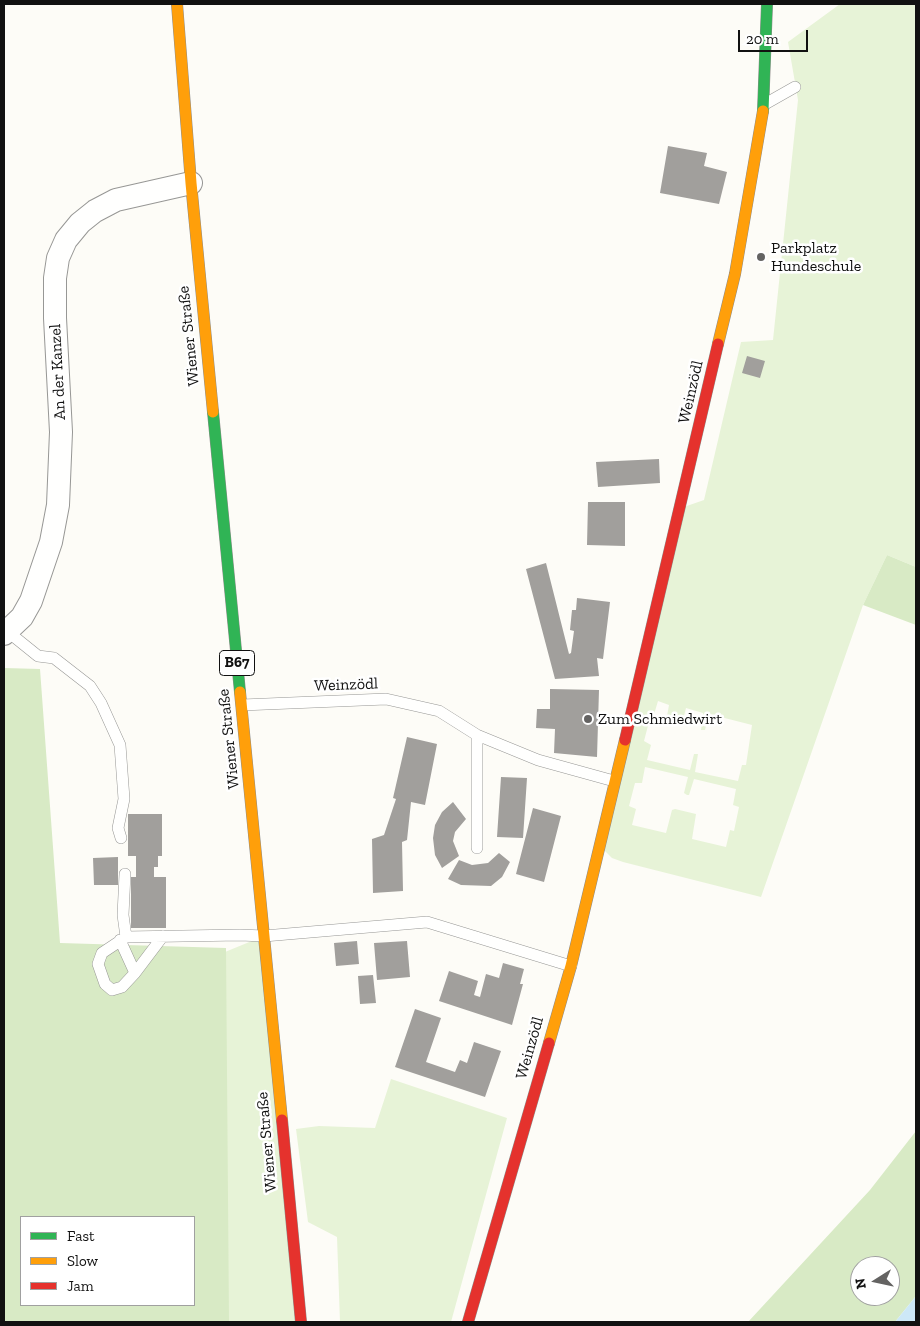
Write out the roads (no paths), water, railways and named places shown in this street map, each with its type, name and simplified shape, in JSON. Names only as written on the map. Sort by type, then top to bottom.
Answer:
[{"type":"street","name":"Wiener Straße","points":[[177,4],[191,183],[301,1322]]},
{"type":"street","name":"Weinzödl","points":[[468,1322],[570,966],[616,782],[735,274],[764,105],[767,4]]},
{"type":"street","name":"An der Kanzel","points":[[6,632],[22,617],[31,601],[51,542],[58,505],[61,432],[54,318],[54,278],[58,258],[66,240],[80,223],[95,211],[116,200],[191,183]]},
{"type":"lane","points":[[764,105],[795,87]]},
{"type":"lane","points":[[6,632],[38,656],[54,658],[90,686],[101,703],[120,745],[123,790],[118,828],[121,838]]},
{"type":"lane","name":"Weinzödl","points":[[242,705],[386,699],[439,711],[477,735],[538,760],[616,782]]},
{"type":"lane","points":[[477,735],[477,848]]},
{"type":"lane","points":[[125,874],[123,938],[135,973]]},
{"type":"lane","points":[[163,936],[122,987],[112,990],[104,984],[98,964],[102,953],[123,938],[163,936],[264,936],[427,922],[570,966]]},
{"type":"water","points":[[916,1296],[916,1322],[895,1322]]},
{"type":"place","name":"Parkplatz Hundeschule","points":[[761,257]]},
{"type":"place","name":"Zum Schmiedwirt","points":[[588,719]]}]
